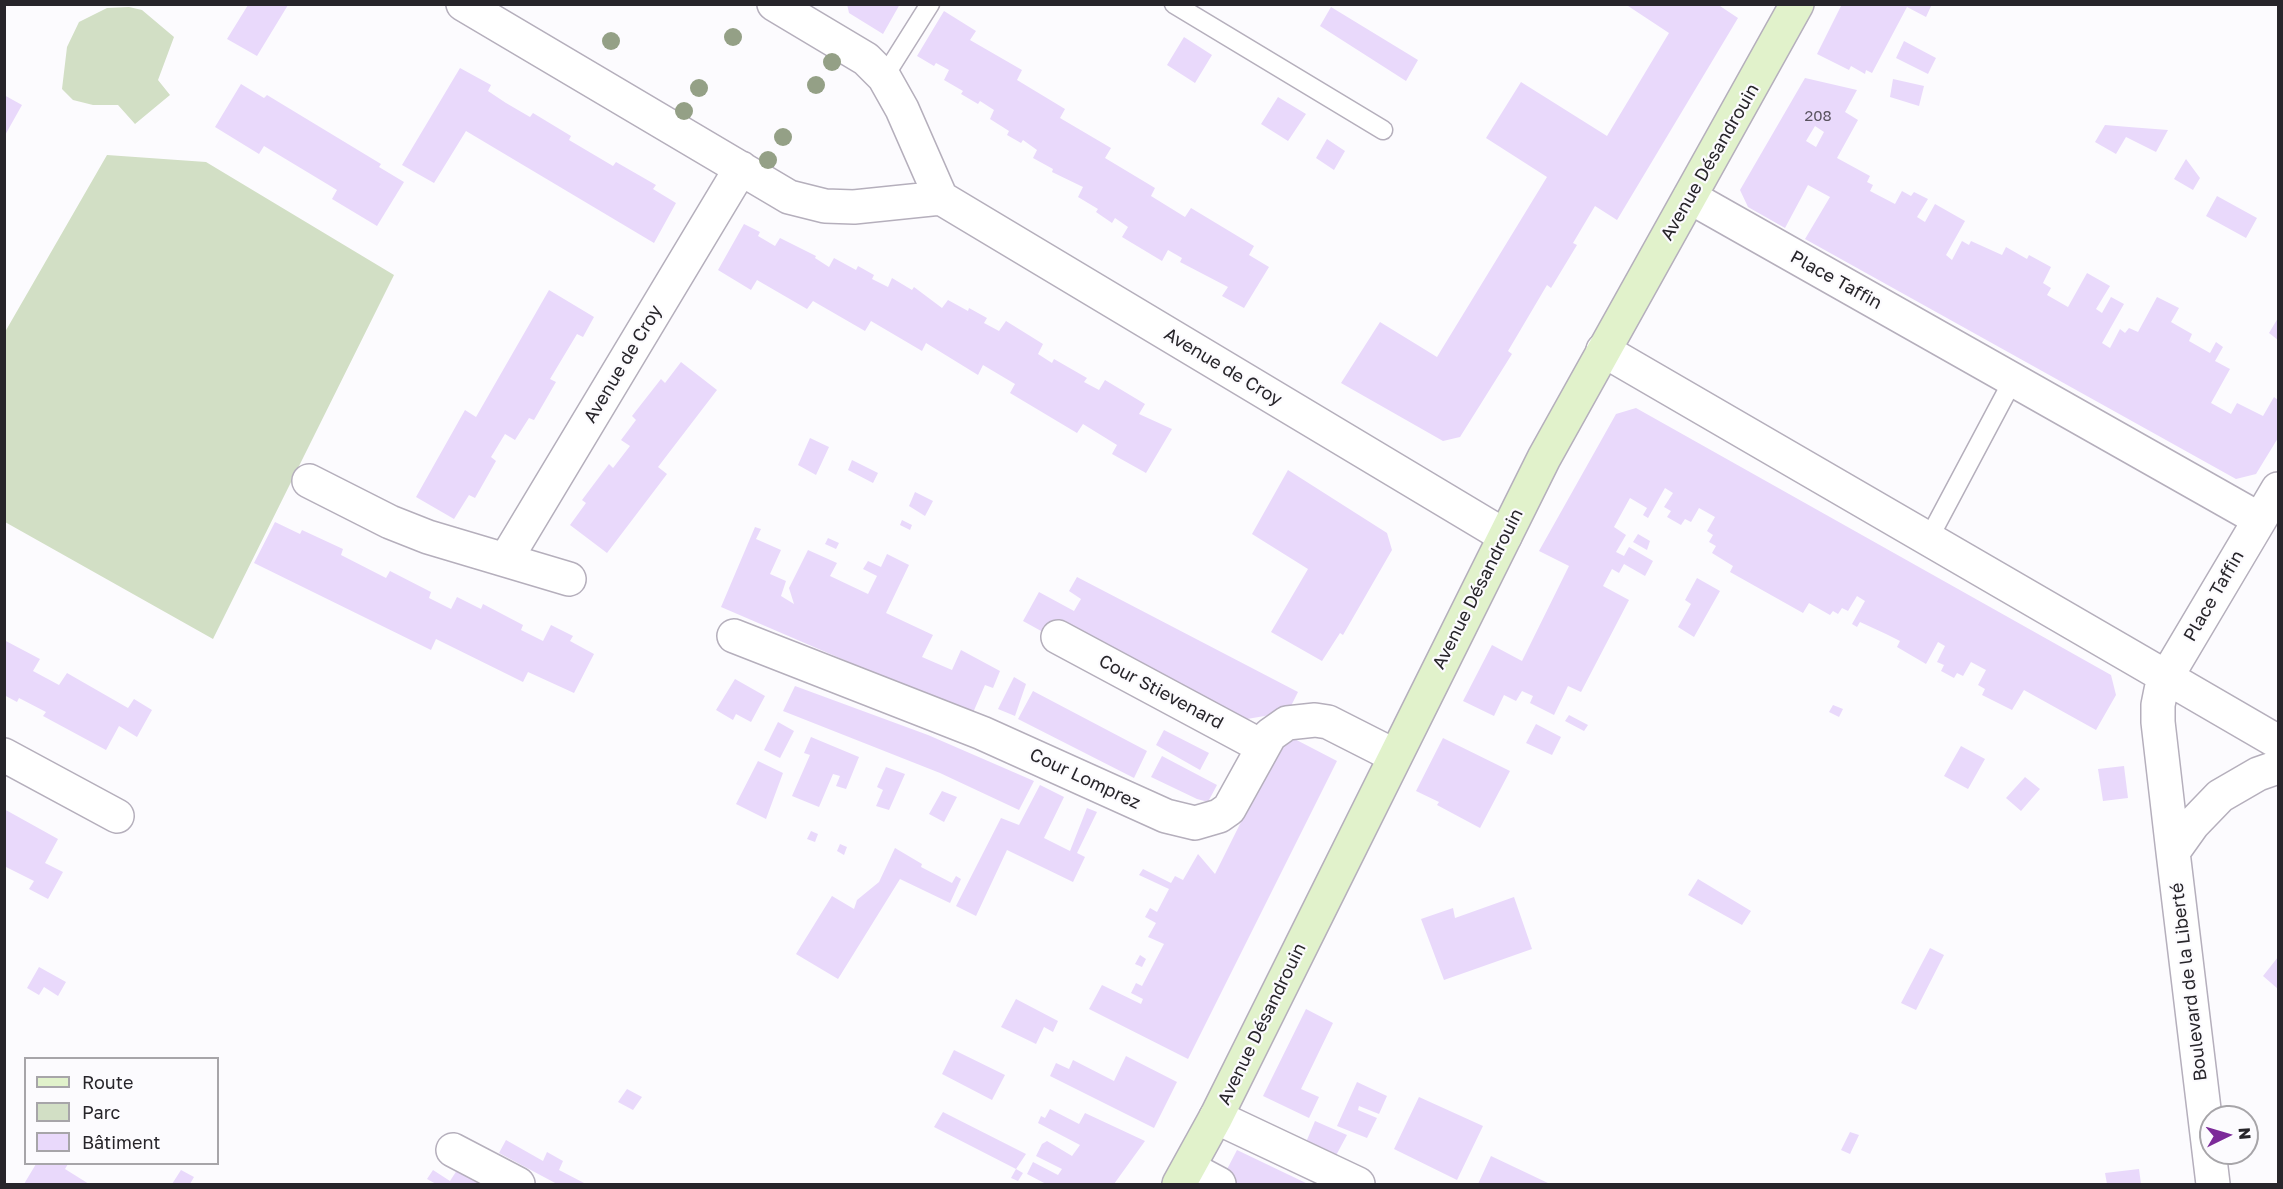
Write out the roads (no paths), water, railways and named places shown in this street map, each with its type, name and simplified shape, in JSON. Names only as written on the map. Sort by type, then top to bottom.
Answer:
[{"type":"main road","name":"Avenue Désandrouin","points":[[1184,1176],[1505,536],[1603,350],[1690,197],[1793,6]]},
{"type":"street","points":[[463,4],[789,197],[825,206],[854,207],[941,198],[902,109],[884,77],[866,59],[791,10]]},
{"type":"street","name":"Avenue de Croy","points":[[506,559],[741,168]]},
{"type":"street","name":"Place Taffin","points":[[1690,197],[2259,519],[2167,676]]},
{"type":"street","name":"Avenue de Croy","points":[[941,198],[1505,536]]},
{"type":"street","points":[[1603,350],[2278,742]]},
{"type":"street","points":[[309,481],[409,530],[569,579]]},
{"type":"street","points":[[2259,519],[2278,489]]},
{"type":"street","name":"Cour Lomprez","points":[[734,636],[982,733],[1166,816],[1182,821],[1195,823],[1209,820],[1229,809],[1263,747],[1277,728],[1299,721],[1315,720],[1342,728],[1395,756]]},
{"type":"street","name":"Cour Stievenard","points":[[1058,638],[1263,747]]},
{"type":"street","name":"Boulevard de la Liberté","points":[[2167,676],[2158,705],[2173,852],[2213,1185]]},
{"type":"street","points":[[4,755],[117,816]]},
{"type":"street","points":[[2173,852],[2193,824],[2220,796],[2258,774],[2278,767]]},
{"type":"street","points":[[1215,1117],[1358,1185]]},
{"type":"street","points":[[453,1150],[518,1185]]},
{"type":"street","points":[[1184,1176],[1219,1185]]},
{"type":"lane","points":[[884,77],[930,4]]},
{"type":"lane","points":[[1174,4],[1383,130]]},
{"type":"lane","points":[[1929,538],[2013,380]]}]
